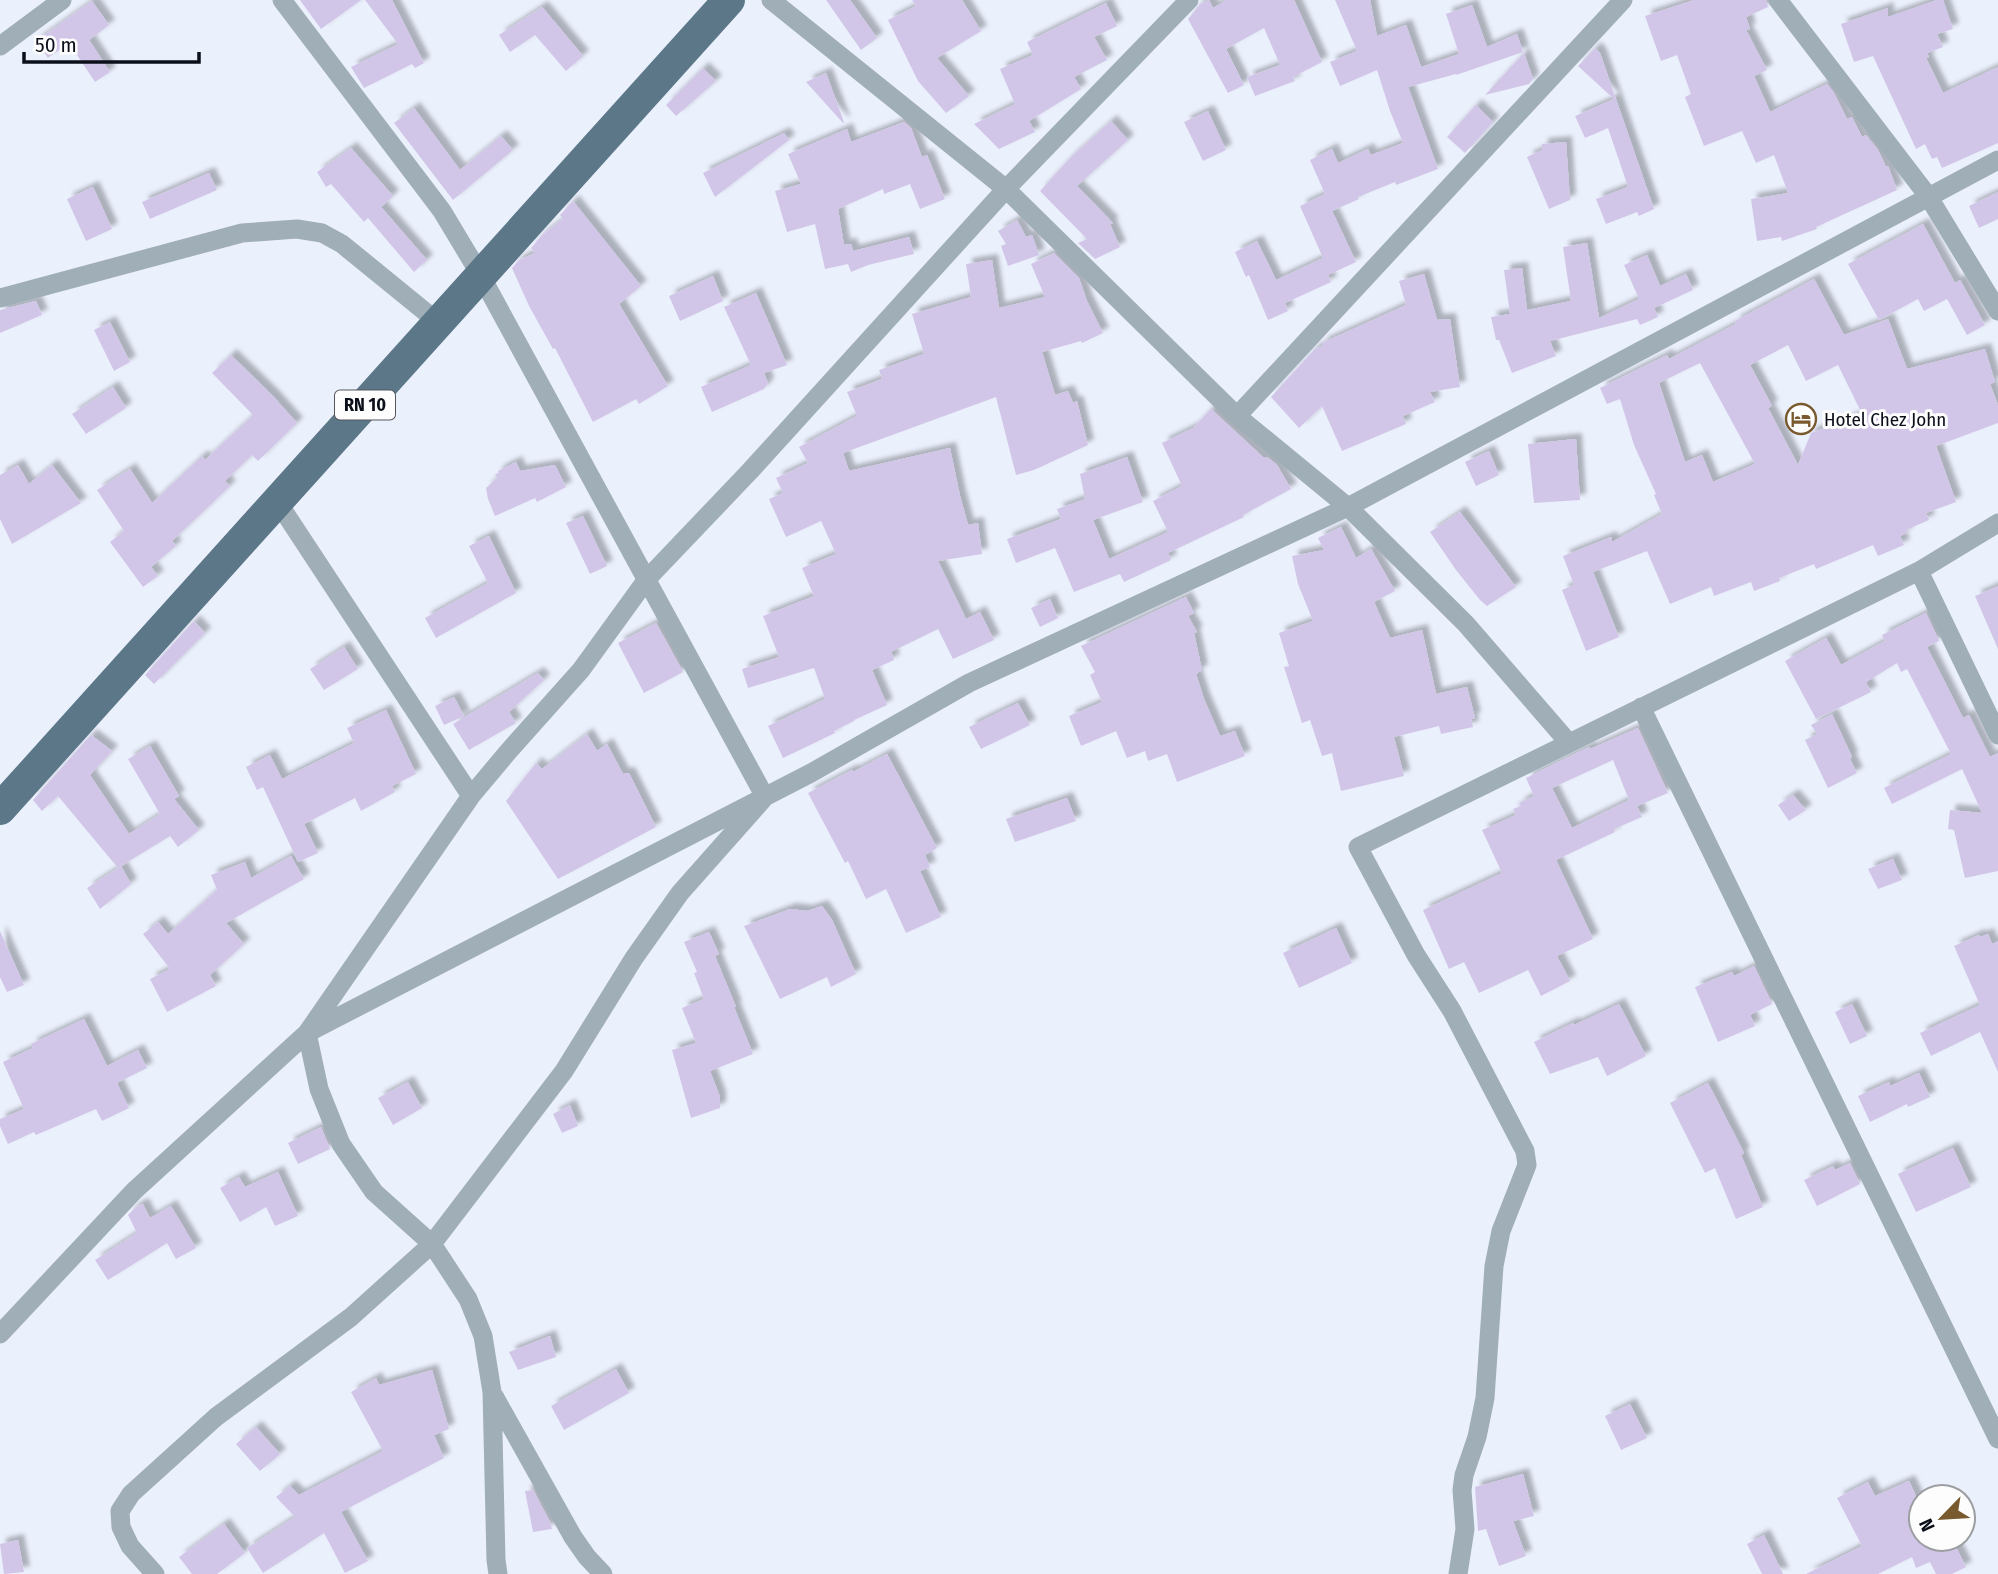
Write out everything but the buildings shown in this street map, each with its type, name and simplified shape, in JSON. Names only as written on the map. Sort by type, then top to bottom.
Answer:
[{"type":"main road","name":"RN 10","points":[[0,809],[729,0]]},
{"type":"street","points":[[0,46],[62,0]]},
{"type":"street","points":[[282,0],[442,211],[481,276],[765,797]]},
{"type":"street","points":[[771,0],[1006,189],[1237,416],[1348,507],[1465,624],[1569,743]]},
{"type":"street","points":[[0,1334],[134,1191],[307,1033],[471,796],[581,670],[647,579],[750,471],[1006,189],[1189,0]]},
{"type":"street","points":[[1237,416],[1623,0]]},
{"type":"street","points":[[1778,0],[1928,196],[1998,311]]},
{"type":"street","points":[[307,1033],[765,797],[969,683],[1348,507],[1998,160]]},
{"type":"street","points":[[0,298],[242,233],[297,229],[322,233],[342,244],[439,323]]},
{"type":"street","points":[[277,501],[471,796]]},
{"type":"street","points":[[1458,1574],[1465,1529],[1462,1490],[1464,1475],[1477,1437],[1485,1398],[1494,1266],[1501,1231],[1527,1165],[1525,1151],[1452,1012],[1416,956],[1358,847],[1919,571],[1998,523]]},
{"type":"street","points":[[1919,571],[1998,735]]},
{"type":"street","points":[[1641,707],[1998,1438]]},
{"type":"street","points":[[155,1574],[130,1546],[121,1527],[120,1511],[131,1494],[216,1417],[351,1317],[432,1244],[564,1071],[634,958],[680,893],[765,797]]},
{"type":"street","points":[[307,1033],[318,1089],[341,1144],[374,1192],[432,1244],[468,1299],[483,1336],[492,1392],[498,1574]]},
{"type":"street","points":[[492,1392],[573,1537],[603,1574]]},
{"type":"place","name":"Hotel Chez John","points":[[1801,419]]}]
